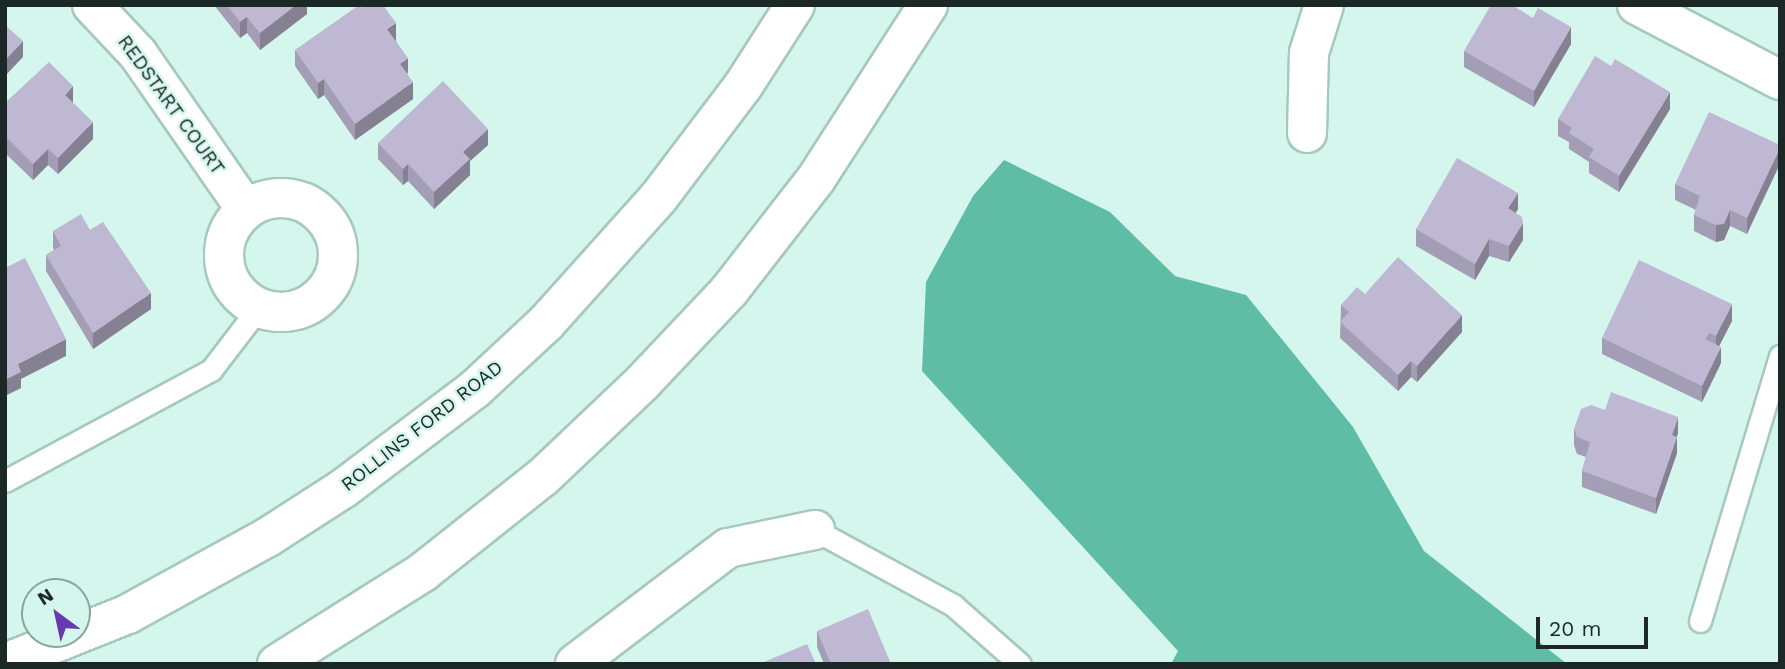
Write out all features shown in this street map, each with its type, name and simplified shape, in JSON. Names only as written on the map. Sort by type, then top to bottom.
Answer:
[{"type":"main road","name":"REDSTART COURT","points":[[92,5],[138,54],[245,208]]},
{"type":"main road","name":"ROLLINS FORD ROAD","points":[[5,663],[128,614],[268,537],[344,488],[475,389],[546,323],[659,197],[743,86],[795,5]]},
{"type":"main road","points":[[277,664],[423,572],[543,477],[642,383],[729,290],[816,179],[928,5]]},
{"type":"main road","points":[[1307,133],[1310,53],[1324,5]]},
{"type":"main road","points":[[1637,5],[1780,80]]},
{"type":"main road","points":[[300,198],[325,216],[336,235],[338,263],[326,290],[291,314],[257,310],[232,288],[222,262],[229,230],[245,208],[300,198]]},
{"type":"main road","points":[[575,664],[728,548],[815,530]]},
{"type":"lane","points":[[5,481],[211,370],[257,310]]},
{"type":"lane","points":[[1700,621],[1780,356]]},
{"type":"lane","points":[[815,530],[953,605],[1020,664]]},
{"type":"green space","points":[[1004,160],[1110,212],[1175,276],[1246,295],[1353,427],[1424,551],[1567,664],[1171,664],[1178,651],[922,371],[926,282],[973,196]]},
{"type":"building","points":[[227,5],[296,5],[260,33],[247,17],[240,22]]},
{"type":"building","points":[[359,5],[362,8],[366,5],[383,5],[396,23],[387,29],[408,58],[400,64],[413,82],[355,124],[324,79],[318,83],[295,50]]},
{"type":"building","points":[[1491,5],[1512,5],[1533,18],[1538,8],[1571,27],[1534,91],[1464,51]]},
{"type":"building","points":[[5,25],[23,41],[5,60]]},
{"type":"building","points":[[1595,56],[1611,66],[1615,59],[1670,92],[1619,176],[1589,157],[1594,149],[1569,133],[1572,128],[1558,119]]},
{"type":"building","points":[[49,62],[73,86],[65,95],[93,122],[58,158],[48,149],[33,164],[5,136],[5,103]]},
{"type":"building","points":[[443,81],[488,129],[463,152],[470,159],[434,192],[408,164],[403,169],[378,143]]},
{"type":"building","points":[[1709,112],[1780,145],[1747,218],[1730,210],[1724,224],[1716,225],[1694,215],[1700,196],[1675,184]]},
{"type":"building","points":[[1457,158],[1518,193],[1508,208],[1522,217],[1523,223],[1509,246],[1489,239],[1475,264],[1416,229]]},
{"type":"building","points":[[81,214],[90,230],[103,222],[151,293],[93,333],[46,255],[61,246],[53,231]]},
{"type":"building","points":[[1398,257],[1462,315],[1417,366],[1411,361],[1398,375],[1340,322],[1349,312],[1341,305],[1357,287],[1365,294]]},
{"type":"building","points":[[25,258],[66,339],[18,364],[21,372],[5,380],[5,268]]},
{"type":"building","points":[[1639,260],[1732,304],[1716,336],[1709,333],[1705,339],[1721,347],[1702,386],[1602,338]]},
{"type":"building","points":[[1611,392],[1678,417],[1672,435],[1677,437],[1656,498],[1582,471],[1590,442],[1577,437],[1574,429],[1581,409],[1591,405],[1605,410]]},
{"type":"building","points":[[868,609],[891,664],[831,664],[817,631]]},
{"type":"building","points":[[807,644],[816,664],[759,664]]}]
